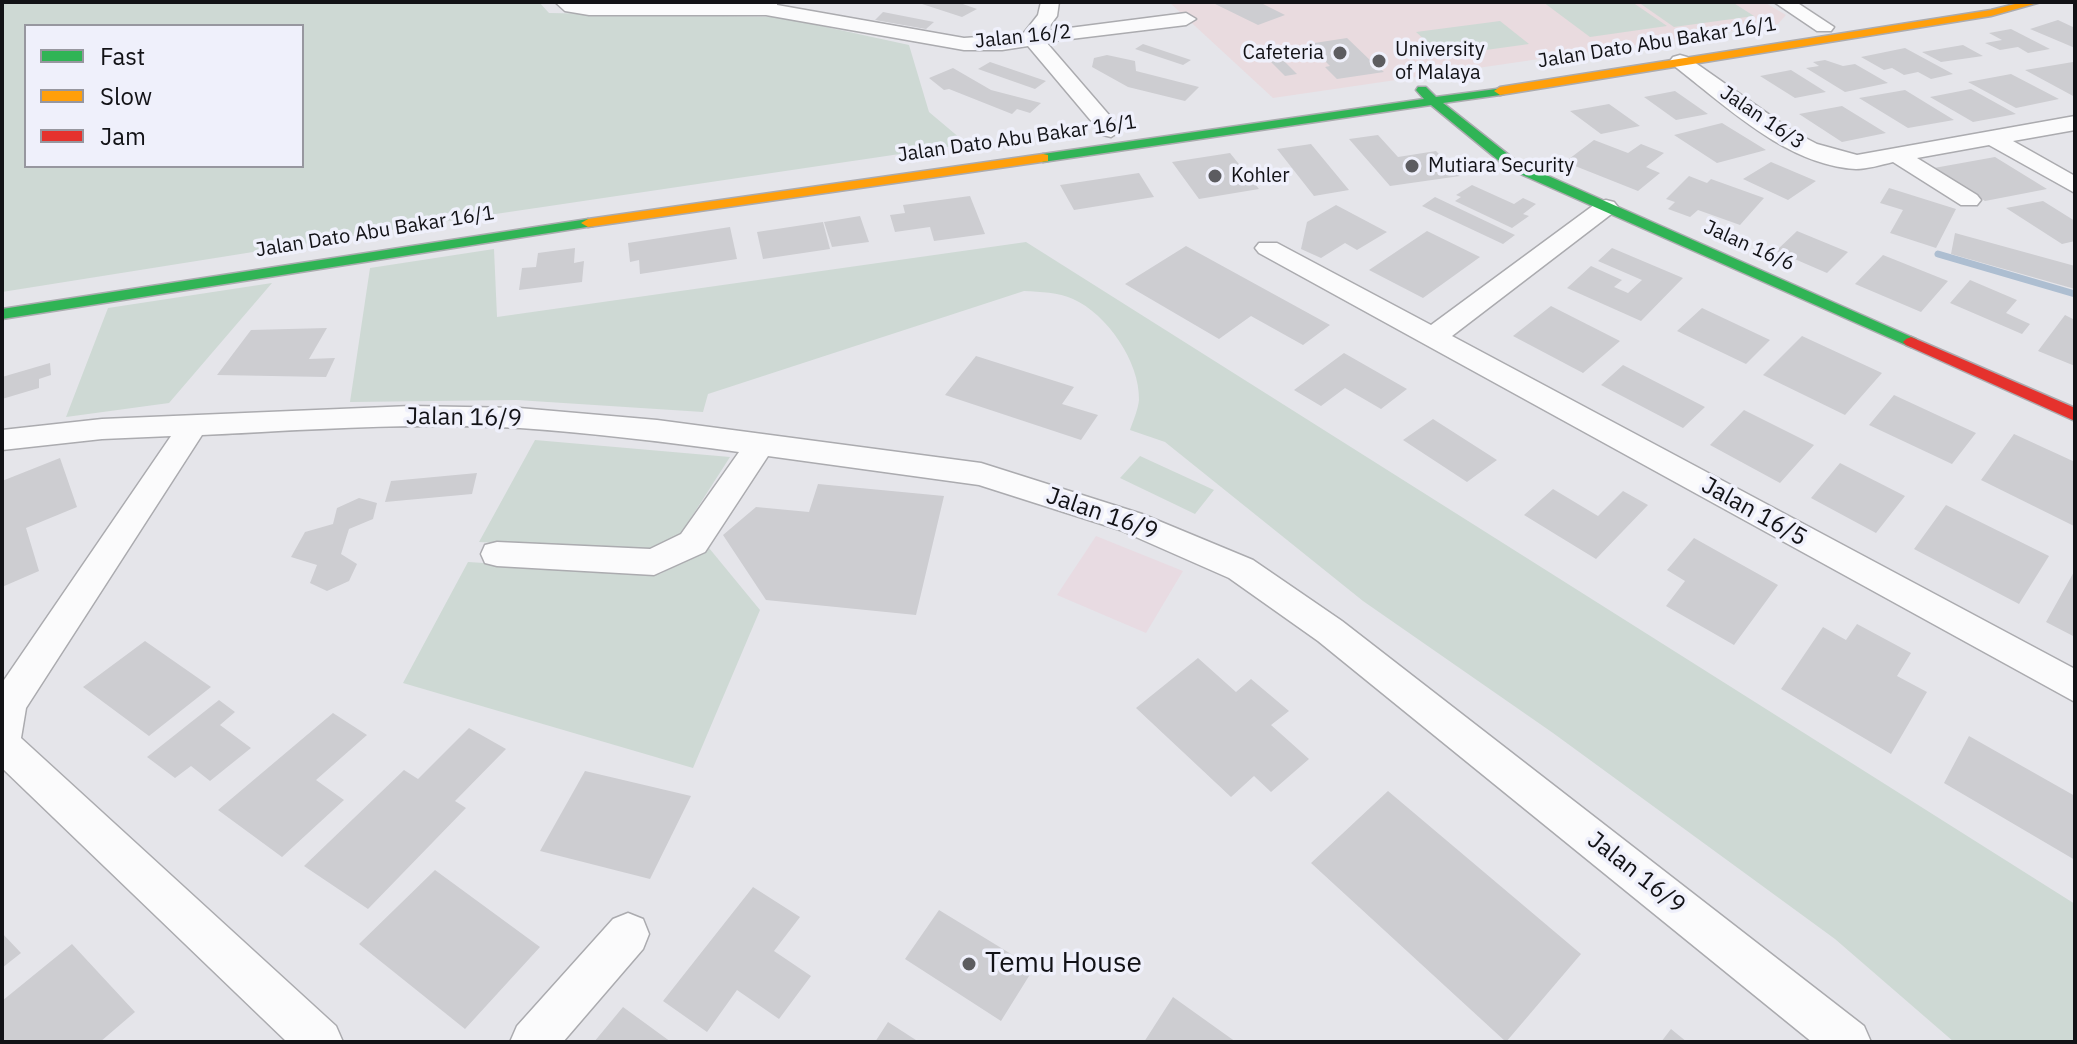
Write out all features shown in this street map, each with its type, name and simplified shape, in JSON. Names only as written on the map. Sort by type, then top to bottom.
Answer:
[{"type":"main road","name":"Jalan Dato Abu Bakar 16/1","points":[[270,253],[1111,130],[1428,95],[1977,2]]},
{"type":"main road","name":"Jalan Dato Abu Bakar 16/1","points":[[2,314],[438,244],[1428,95],[1680,61],[1991,13],[2036,2]]},
{"type":"main road","name":"Jalan 16/6","points":[[1428,95],[1514,166],[2075,415]]},
{"type":"main road","points":[[2,296],[159,271]]},
{"type":"street","name":"Jalan 16/2","points":[[564,2],[572,7],[589,9],[767,5],[964,44],[1002,44],[1031,37],[1186,19]]},
{"type":"street","points":[[1050,2],[1047,16],[1031,37],[1111,130]]},
{"type":"street","points":[[1783,2],[1824,27]]},
{"type":"street","name":"Jalan 16/3","points":[[1680,61],[1797,144],[1831,159],[1857,162],[1898,156],[2075,123]]},
{"type":"street","points":[[1991,137],[2075,186]]},
{"type":"street","points":[[1898,156],[1969,200]]},
{"type":"street","points":[[1432,338],[1606,207]]},
{"type":"street","name":"Jalan 16/5","points":[[1268,248],[2075,687]]},
{"type":"street","name":"Jalan 16/9","points":[[2,440],[102,429],[411,416],[519,418],[657,430],[981,474],[1131,522],[1241,569],[1330,631],[1848,1042]]},
{"type":"street","points":[[193,426],[8,704],[2,742],[320,1042]]},
{"type":"street","points":[[497,554],[654,562],[693,543],[760,444]]},
{"type":"street","points":[[533,1042],[628,934]]},
{"type":"shaded area","points":[[2,2],[539,2],[549,13],[780,17],[909,45],[929,112],[967,144],[435,223],[2,292]]},
{"type":"shaded area","name":"University of Malaya","points":[[1169,2],[1764,2],[1786,15],[1778,24],[1273,98]]},
{"type":"shaded area","points":[[1543,2],[1632,2],[1667,26],[1590,37]]},
{"type":"shaded area","points":[[1638,2],[1732,2],[1754,16],[1674,27]]},
{"type":"shaded area","points":[[1500,21],[1529,44],[1443,56],[1416,32]]},
{"type":"shaded area","points":[[1026,242],[2075,904],[2075,1042],[1954,1042],[1835,939],[1553,733],[1363,601],[1165,442],[1130,430],[1139,400],[1138,385],[1128,355],[1098,316],[1067,297],[1024,291],[708,394],[703,412],[517,400],[350,402],[370,268],[494,249],[497,317]]},
{"type":"shaded area","points":[[272,283],[169,403],[66,417],[108,308]]},
{"type":"shaded area","points":[[535,440],[730,457],[678,538],[652,551],[479,542]]},
{"type":"shaded area","points":[[1140,456],[1214,490],[1195,514],[1120,478]]},
{"type":"shaded area","points":[[1096,536],[1183,571],[1146,633],[1057,595]]},
{"type":"shaded area","points":[[709,548],[760,610],[693,768],[403,683],[468,562],[660,574]]},
{"type":"building","points":[[957,2],[977,9],[962,17],[919,3]]},
{"type":"building","points":[[1211,2],[1259,2],[1285,15],[1258,25]]},
{"type":"building","points":[[883,12],[934,22],[926,29],[875,20]]},
{"type":"building","points":[[2058,20],[2075,28],[2075,48],[2030,29]]},
{"type":"building","points":[[2011,29],[2050,49],[2028,53],[2018,47],[2000,50],[1985,43],[2002,40],[1989,33]]},
{"type":"building","name":"Cafeteria","points":[[1347,38],[1384,72],[1337,79],[1325,67],[1330,66],[1308,44]]},
{"type":"building","points":[[1143,44],[1191,60],[1183,65],[1135,49]]},
{"type":"building","points":[[1963,45],[1983,56],[1941,62],[1922,52]]},
{"type":"building","points":[[1905,48],[1953,74],[1931,79],[1918,72],[1904,75],[1892,68],[1884,70],[1861,57]]},
{"type":"building","points":[[1107,55],[1135,61],[1136,71],[1199,87],[1185,101],[1128,87],[1092,67],[1094,58]]},
{"type":"building","points":[[1269,60],[1283,60],[1297,74],[1285,76]]},
{"type":"building","points":[[1825,60],[1843,66],[1855,64],[1888,83],[1845,92],[1806,68],[1819,66],[1813,62]]},
{"type":"building","points":[[990,62],[1046,81],[1035,89],[978,69]]},
{"type":"building","points":[[2073,62],[2075,97],[2025,70]]},
{"type":"building","points":[[953,68],[991,90],[1041,103],[1030,113],[1017,109],[1012,114],[949,89],[944,90],[929,78]]},
{"type":"building","points":[[1791,70],[1826,92],[1795,98],[1760,76]]},
{"type":"building","points":[[2011,74],[2059,99],[2016,108],[1968,82]]},
{"type":"building","points":[[1971,89],[2016,114],[1973,122],[1930,97]]},
{"type":"building","points":[[1905,90],[1954,120],[1908,128],[1859,98]]},
{"type":"building","points":[[1675,91],[1708,114],[1676,120],[1644,97]]},
{"type":"building","points":[[1609,104],[1640,126],[1601,134],[1570,111]]},
{"type":"building","points":[[1842,106],[1886,133],[1842,142],[1799,114]]},
{"type":"building","points":[[1722,123],[1766,150],[1717,163],[1674,135]]},
{"type":"building","name":"Mutiara Security","points":[[1378,135],[1398,157],[1436,151],[1460,176],[1390,186],[1349,139]]},
{"type":"building","points":[[1594,140],[1628,153],[1641,144],[1664,153],[1646,167],[1660,173],[1638,191],[1565,162]]},
{"type":"building","points":[[1311,144],[1349,190],[1314,196],[1277,149]]},
{"type":"building","name":"Kohler","points":[[1230,153],[1259,189],[1199,199],[1172,162]]},
{"type":"building","points":[[1995,157],[2047,189],[1985,201],[1934,168]]},
{"type":"building","points":[[1771,162],[1816,181],[1788,200],[1743,179]]},
{"type":"building","points":[[1139,173],[1154,197],[1074,210],[1060,185]]},
{"type":"building","points":[[1689,176],[1707,183],[1711,179],[1764,198],[1740,225],[1698,210],[1690,217],[1668,209],[1675,202],[1666,199]]},
{"type":"building","points":[[1472,185],[1514,204],[1523,198],[1536,204],[1523,214],[1529,216],[1512,228],[1455,201],[1461,197],[1456,195]]},
{"type":"building","points":[[1889,188],[1956,209],[1936,248],[1890,233],[1903,210],[1880,203]]},
{"type":"building","points":[[970,196],[985,234],[934,241],[930,227],[895,232],[890,215],[905,213],[903,205]]},
{"type":"building","points":[[1435,197],[1515,235],[1503,244],[1422,206]]},
{"type":"building","points":[[2043,201],[2075,221],[2075,241],[2062,244],[2006,208]]},
{"type":"building","points":[[1336,205],[1387,232],[1357,250],[1345,243],[1321,258],[1301,249],[1307,222]]},
{"type":"building","points":[[860,216],[869,242],[832,247],[824,222]]},
{"type":"building","points":[[823,222],[830,249],[763,259],[757,232]]},
{"type":"building","points":[[730,227],[737,259],[640,274],[639,260],[630,262],[628,243]]},
{"type":"building","points":[[1427,231],[1480,257],[1423,298],[1369,270]]},
{"type":"building","points":[[1797,231],[1848,252],[1827,273],[1776,251]]},
{"type":"building","points":[[1955,233],[2075,266],[2075,289],[1951,254]]},
{"type":"building","points":[[1186,246],[1330,325],[1303,345],[1251,316],[1219,339],[1125,284]]},
{"type":"building","points":[[575,248],[574,263],[584,261],[582,282],[519,290],[522,268],[536,267],[538,253]]},
{"type":"building","points":[[1612,248],[1683,278],[1641,321],[1567,288],[1591,266],[1622,280],[1614,287],[1628,293],[1642,280],[1598,261]]},
{"type":"building","points":[[1883,255],[1948,281],[1921,312],[1855,284]]},
{"type":"building","points":[[1970,280],[2017,300],[2006,313],[2030,324],[2022,334],[1950,303]]},
{"type":"building","points":[[1551,306],[1620,341],[1583,373],[1513,336]]},
{"type":"building","points":[[1702,308],[1770,340],[1746,364],[1677,331]]},
{"type":"building","points":[[2065,315],[2075,320],[2075,366],[2038,351]]},
{"type":"building","points":[[327,328],[309,359],[335,358],[326,377],[217,375],[251,330]]},
{"type":"building","points":[[1802,336],[1882,373],[1845,415],[1763,375]]},
{"type":"building","points":[[1344,353],[1407,389],[1381,409],[1345,388],[1321,406],[1294,390]]},
{"type":"building","points":[[976,356],[1074,387],[1062,404],[1098,415],[1081,440],[945,395]]},
{"type":"building","points":[[50,363],[51,375],[39,379],[39,388],[2,399],[2,377]]},
{"type":"building","points":[[1623,365],[1705,407],[1683,428],[1601,385]]},
{"type":"building","points":[[1894,395],[1976,433],[1952,464],[1869,425]]},
{"type":"building","points":[[1744,410],[1814,445],[1780,483],[1710,445]]},
{"type":"building","points":[[1433,419],[1497,460],[1467,482],[1403,440]]},
{"type":"building","points":[[2014,434],[2075,462],[2074,526],[1981,480]]},
{"type":"building","points":[[60,458],[77,507],[26,528],[39,571],[2,587],[2,481]]},
{"type":"building","points":[[1840,463],[1905,496],[1876,533],[1811,498]]},
{"type":"building","points":[[477,473],[472,494],[385,502],[391,481]]},
{"type":"building","points":[[818,484],[944,496],[916,615],[766,600],[723,535],[756,507],[809,512]]},
{"type":"building","points":[[1553,489],[1598,516],[1623,491],[1648,505],[1596,559],[1524,515]]},
{"type":"building","points":[[359,498],[377,503],[373,519],[349,529],[341,554],[357,564],[349,581],[327,591],[310,583],[317,565],[291,557],[305,532],[333,524],[337,508]]},
{"type":"building","points":[[1946,505],[2049,556],[2019,604],[1914,549]]},
{"type":"building","points":[[1694,538],[1778,585],[1734,645],[1666,606],[1685,581],[1667,570]]},
{"type":"building","points":[[2075,570],[2075,637],[2046,622]]},
{"type":"building","points":[[1857,624],[1911,653],[1897,676],[1927,692],[1891,754],[1781,689],[1823,627],[1846,640]]},
{"type":"building","points":[[145,641],[211,687],[149,736],[83,687]]},
{"type":"building","points":[[1198,658],[1236,692],[1251,679],[1289,711],[1271,725],[1309,759],[1271,792],[1254,776],[1231,797],[1136,708]]},
{"type":"building","points":[[219,700],[235,712],[220,725],[251,748],[210,781],[191,766],[175,778],[147,757]]},
{"type":"building","points":[[333,713],[367,735],[316,780],[344,800],[282,857],[218,810]]},
{"type":"building","points":[[469,728],[506,749],[455,801],[466,808],[368,909],[304,866],[404,770],[418,779]]},
{"type":"building","points":[[1969,736],[2075,796],[2075,860],[1944,783]]},
{"type":"building","points":[[585,771],[691,796],[650,879],[540,851]]},
{"type":"building","points":[[1388,791],[1581,954],[1506,1042],[1311,863]]},
{"type":"building","points":[[435,870],[540,947],[465,1029],[359,944]]},
{"type":"building","points":[[753,887],[800,917],[774,951],[811,976],[779,1019],[737,990],[707,1032],[663,1001]]},
{"type":"building","name":"Temu House","points":[[939,910],[1034,968],[1001,1021],[905,959]]},
{"type":"building","points":[[2,933],[21,953],[2,968]]},
{"type":"building","points":[[72,944],[135,1012],[100,1042],[2,1042],[2,1001]]},
{"type":"building","points":[[1173,997],[1236,1042],[1144,1042]]},
{"type":"building","points":[[623,1007],[671,1042],[594,1042]]},
{"type":"building","points":[[888,1022],[919,1042],[875,1042]]},
{"type":"building","points":[[1671,1029],[1687,1042],[1661,1042]]},
{"type":"waterway","points":[[1938,254],[2075,294]]},
{"type":"traffic: fast","points":[[1422,90],[1456,122],[1514,166],[1911,342]]},
{"type":"traffic: fast","points":[[1043,158],[1500,91]]},
{"type":"traffic: fast","points":[[2,314],[588,223]]},
{"type":"traffic: slow","points":[[1500,91],[1991,13],[2036,2]]},
{"type":"traffic: slow","points":[[588,223],[1043,158]]},
{"type":"traffic: jam","points":[[1911,342],[2075,415]]},
{"type":"place","name":"Cafeteria","points":[[1340,53]]},
{"type":"place","name":"University of Malaya","points":[[1379,61]]},
{"type":"place","name":"Mutiara Security","points":[[1412,166]]},
{"type":"place","name":"Kohler","points":[[1215,176]]},
{"type":"place","name":"Temu House","points":[[969,964]]}]
